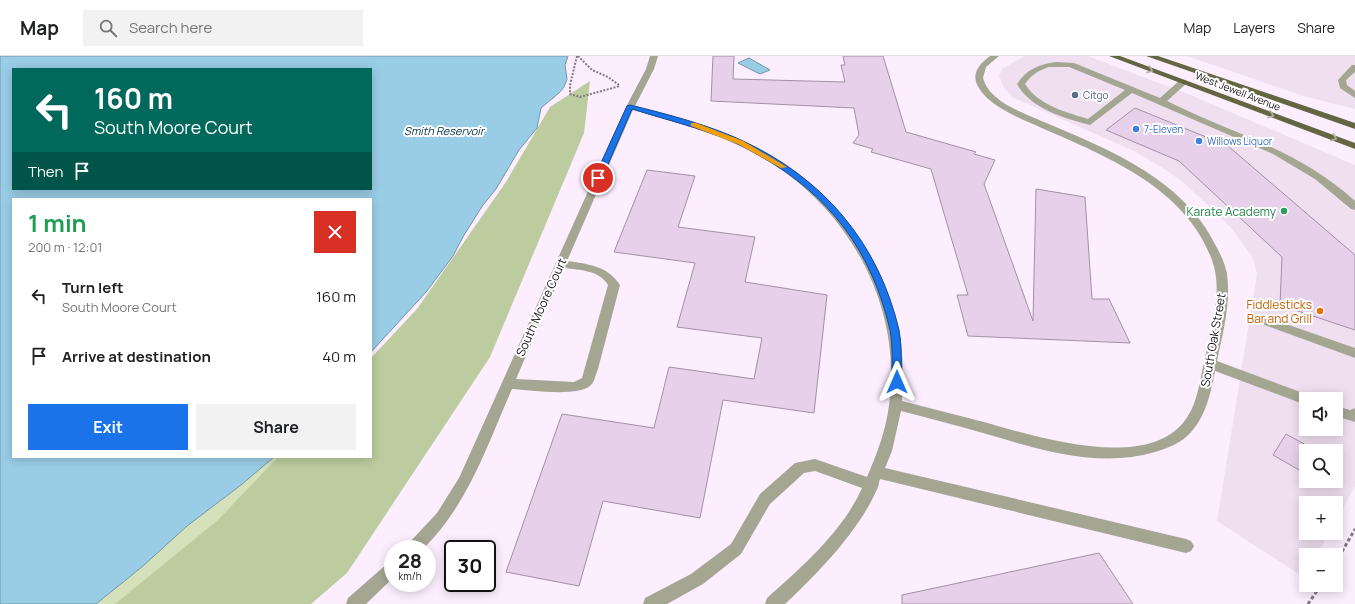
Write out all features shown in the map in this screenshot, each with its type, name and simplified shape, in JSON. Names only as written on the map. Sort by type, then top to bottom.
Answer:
[{"type":"main road","name":"West Jewell Avenue","points":[[1113,56],[1355,146]]},
{"type":"main road","name":"West Jewell Avenue","points":[[1150,56],[1355,126]]},
{"type":"main road","points":[[1298,107],[1355,121]]},
{"type":"street","name":"South Moore Court","points":[[422,540],[457,497],[630,106],[650,68],[654,56]]},
{"type":"street","name":"South Oak Street","points":[[897,405],[1051,445],[1091,452],[1130,452],[1147,450],[1169,441],[1187,429],[1195,416],[1203,397],[1222,293],[1218,262],[1202,232],[1164,190],[1133,167],[1027,118],[987,94],[981,87],[978,78],[979,73],[982,65],[995,56]]},
{"type":"street","points":[[1131,90],[1090,122],[1078,120],[1031,97],[1023,90],[1021,84],[1025,76],[1034,69],[1062,64],[1071,65],[1161,102],[1177,111],[1275,151],[1313,174],[1345,197],[1355,207]]},
{"type":"street","points":[[1355,67],[1342,80],[1343,86],[1355,95]]},
{"type":"street","points":[[1161,102],[1183,82]]},
{"type":"street","points":[[630,106],[692,124],[741,142],[769,158],[802,180],[836,212],[850,228],[870,262],[890,312],[897,350],[897,405],[892,433],[875,478],[855,514],[820,557],[773,604]]},
{"type":"street","points":[[507,384],[574,388],[587,381],[592,369],[614,285],[610,277],[601,271],[560,264]]},
{"type":"street","points":[[1266,321],[1355,353]]},
{"type":"street","points":[[1210,364],[1299,397]]},
{"type":"street","points":[[1343,413],[1353,417],[1355,413]]},
{"type":"street","points":[[650,604],[696,579],[736,549],[765,499],[800,467],[815,465],[1186,546]]},
{"type":"street","points":[[354,604],[384,576]]},
{"type":"path","points":[[620,86],[580,97],[570,94],[570,85],[578,56],[592,70],[608,77],[620,86],[636,94]]},
{"type":"path","points":[[1343,550],[1355,529]]},
{"type":"path","points":[[1308,604],[1317,592]]},
{"type":"shaded area","points":[[1024,56],[1088,56],[1188,94],[1355,165],[1355,486],[1343,508],[1343,496],[1299,496],[1299,540],[1325,540],[1321,548],[1299,548],[1299,574],[1217,521],[1257,274],[1253,258],[1233,230],[1184,183],[1166,170],[1136,152],[1012,97],[1003,86],[999,76],[1002,69]]},
{"type":"shaded area","points":[[1187,56],[1355,56],[1355,109],[1303,96]]},
{"type":"green space","points":[[590,81],[584,133],[490,357],[347,573],[311,604],[115,604],[218,520],[277,458],[372,458],[372,357],[417,309],[506,182],[550,107]]},
{"type":"green space","points":[[273,458],[303,458],[126,604],[96,604],[143,566],[187,526],[241,485]]},
{"type":"water","name":"Smith Reservoir","points":[[0,56],[568,56],[565,65],[567,79],[564,87],[541,108],[537,128],[519,150],[496,189],[483,205],[464,235],[453,256],[427,291],[372,351],[372,198],[12,198],[12,458],[273,458],[241,485],[187,526],[143,566],[96,604],[0,604]]},
{"type":"water","points":[[749,58],[770,70],[760,74],[738,63]]},
{"type":"building","points":[[713,56],[734,56],[733,79],[845,82],[841,65],[845,65],[843,56],[883,56],[906,132],[976,152],[974,154],[995,160],[984,184],[1033,321],[1036,189],[1085,197],[1092,299],[1109,299],[1130,343],[968,336],[957,295],[968,295],[931,169],[871,152],[873,149],[853,143],[859,135],[854,108],[711,101]]},
{"type":"building","points":[[1135,108],[1228,146],[1355,255],[1355,330],[1280,305],[1282,257],[1179,161],[1106,130]]},
{"type":"building","points":[[647,170],[695,176],[678,227],[755,237],[745,282],[827,295],[814,413],[723,400],[700,518],[603,501],[579,586],[506,572],[562,414],[654,428],[669,367],[754,379],[762,338],[677,327],[695,263],[614,252]]},
{"type":"building","points":[[1286,434],[1304,444],[1299,444],[1299,470],[1273,455]]},
{"type":"building","points":[[1099,553],[1133,604],[902,604],[902,595]]},
{"type":"slow traffic","points":[[694,125],[741,142],[784,167]]},
{"type":"place","name":"Citgo","points":[[1075,95]]},
{"type":"place","name":"7-Eleven","points":[[1136,129]]},
{"type":"place","name":"Willows Liquor","points":[[1199,141]]},
{"type":"place","name":"Karate Academy","points":[[1284,211]]},
{"type":"place","name":"Fiddlesticks Bar and Grill","points":[[1320,311]]},
{"type":"route","points":[[598,178],[630,106],[719,133],[741,142],[783,166],[819,194],[836,212],[850,228],[870,262],[883,290],[895,332],[898,370],[897,382]]}]
